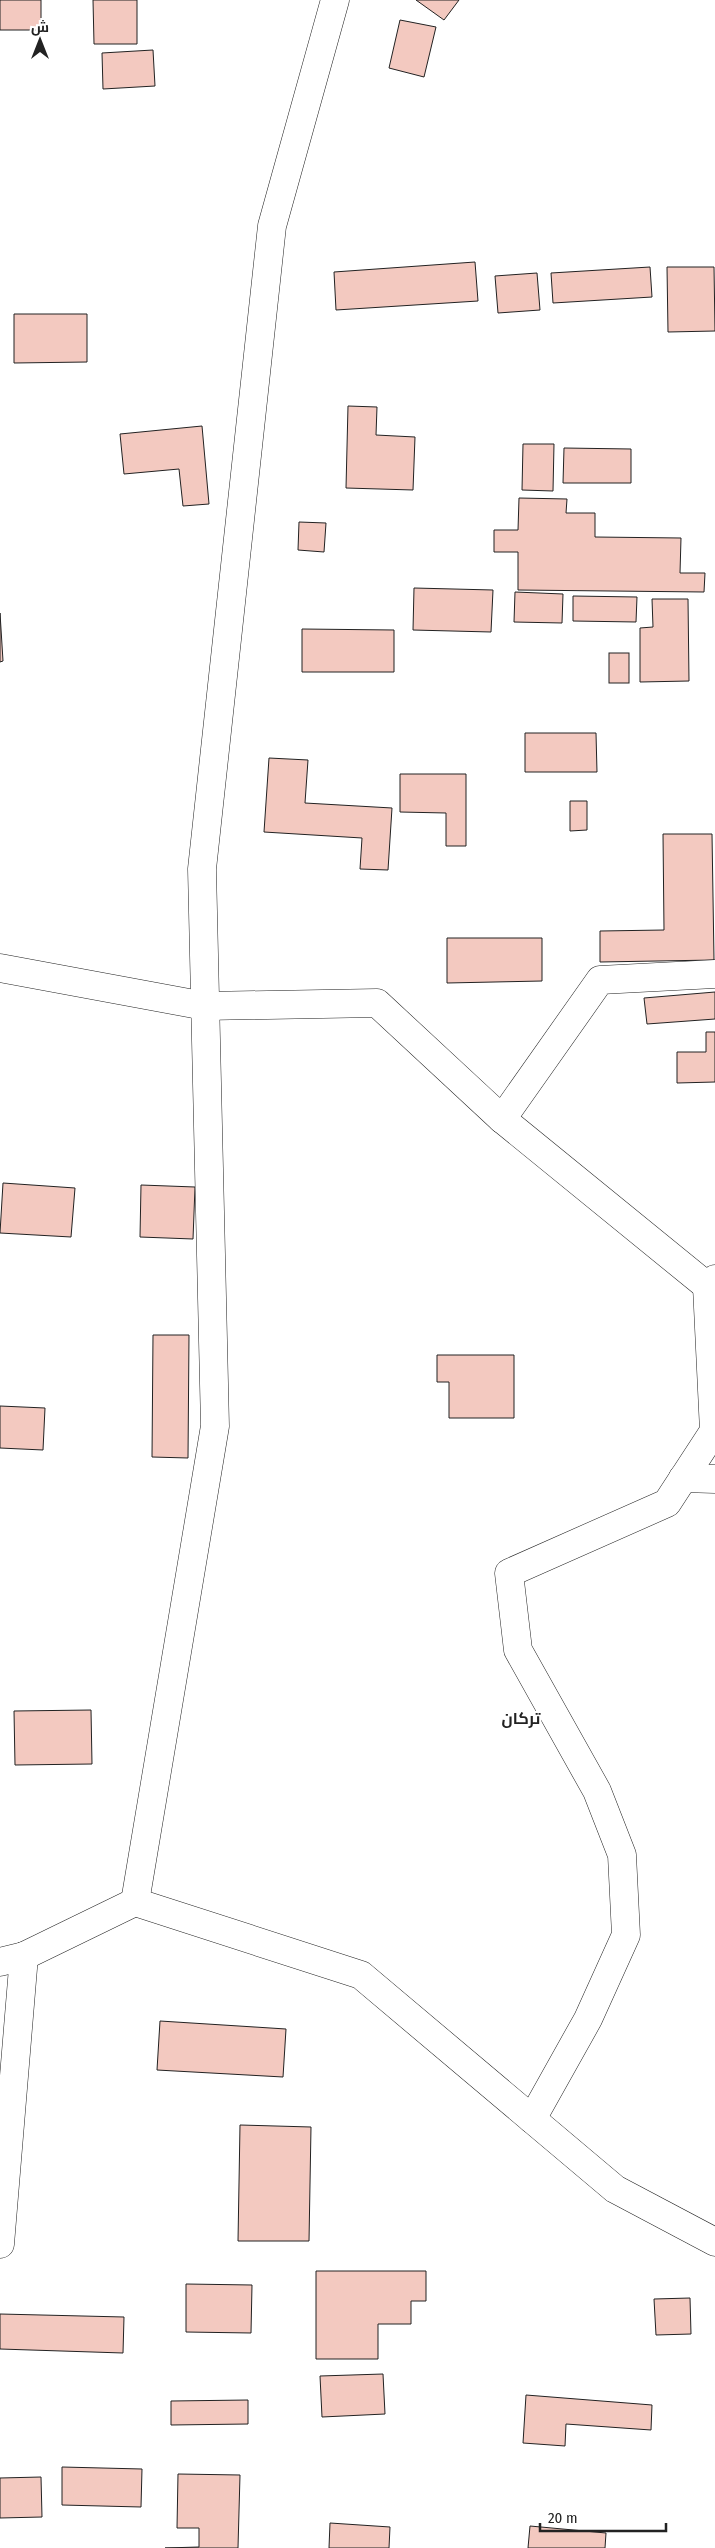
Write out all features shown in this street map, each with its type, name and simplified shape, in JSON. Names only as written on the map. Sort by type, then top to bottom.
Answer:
[{"type":"street","points":[[135,1902],[215,1426],[202,869],[272,226],[335,0]]},
{"type":"street","points":[[0,968],[205,1006],[377,1003],[502,1119],[711,1283],[714,1431],[667,1503],[509,1573],[518,1650],[597,1791],[622,1855],[626,1935],[588,2019],[532,2119]]},
{"type":"street","points":[[502,1119],[600,980],[715,974]]},
{"type":"street","points":[[683,1478],[715,1479]]},
{"type":"street","points":[[0,2244],[12,1959],[135,1902],[361,1975],[615,2189],[715,2242]]},
{"type":"building","points":[[0,0],[41,0],[41,30],[0,30]]},
{"type":"building","points":[[93,0],[137,0],[137,44],[94,44]]},
{"type":"building","points":[[416,0],[459,0],[444,20]]},
{"type":"building","points":[[400,20],[436,27],[424,77],[389,68]]},
{"type":"building","points":[[153,50],[155,86],[103,89],[102,53]]},
{"type":"building","points":[[475,262],[478,301],[336,310],[334,272]]},
{"type":"building","points":[[650,267],[652,297],[553,303],[551,273]]},
{"type":"building","points":[[667,267],[714,267],[715,331],[668,332]]},
{"type":"building","points":[[537,273],[540,310],[498,313],[495,276]]},
{"type":"building","points":[[14,314],[87,314],[87,362],[14,363]]},
{"type":"building","points":[[348,406],[377,407],[376,435],[415,437],[413,490],[346,488]]},
{"type":"building","points":[[202,426],[209,504],[183,506],[179,469],[124,474],[120,434]]},
{"type":"building","points":[[523,444],[554,444],[553,491],[522,490]]},
{"type":"building","points":[[564,448],[631,449],[631,483],[563,483]]},
{"type":"building","points":[[519,498],[567,499],[566,513],[595,513],[595,537],[681,538],[680,573],[705,573],[704,592],[518,590],[518,552],[494,552],[494,530],[518,530]]},
{"type":"building","points":[[299,522],[326,523],[324,552],[298,550]]},
{"type":"building","points":[[414,588],[493,590],[491,632],[413,630]]},
{"type":"building","points":[[515,592],[563,594],[562,623],[514,622]]},
{"type":"building","points":[[573,596],[637,597],[636,622],[573,621]]},
{"type":"building","points":[[652,599],[688,599],[689,681],[640,682],[640,628],[653,627]]},
{"type":"building","points":[[0,613],[3,661],[0,662]]},
{"type":"building","points":[[302,629],[394,630],[394,672],[302,672]]},
{"type":"building","points":[[609,653],[629,653],[629,683],[609,683]]},
{"type":"building","points":[[525,733],[596,733],[597,772],[525,772]]},
{"type":"building","points":[[269,758],[308,760],[305,803],[392,808],[388,870],[360,869],[362,838],[264,832]]},
{"type":"building","points":[[400,774],[466,774],[466,846],[446,846],[446,813],[400,812]]},
{"type":"building","points":[[570,801],[587,801],[587,830],[570,831]]},
{"type":"building","points":[[663,834],[712,834],[714,960],[600,962],[600,931],[664,930]]},
{"type":"building","points":[[447,938],[542,938],[542,981],[447,983]]},
{"type":"building","points":[[715,992],[715,1019],[647,1024],[644,998]]},
{"type":"building","points":[[706,1032],[715,1032],[715,1082],[677,1083],[677,1052],[706,1052]]},
{"type":"building","points":[[3,1183],[75,1188],[71,1237],[0,1233]]},
{"type":"building","points":[[141,1185],[195,1187],[193,1239],[140,1237]]},
{"type":"building","points":[[153,1335],[189,1335],[188,1458],[152,1457]]},
{"type":"building","points":[[437,1355],[514,1355],[514,1418],[449,1418],[449,1382],[437,1382]]},
{"type":"building","points":[[0,1406],[45,1408],[43,1450],[0,1448]]},
{"type":"building","points":[[91,1710],[92,1764],[15,1765],[14,1711]]},
{"type":"building","points":[[160,2021],[286,2029],[283,2077],[157,2070]]},
{"type":"building","points":[[240,2125],[311,2127],[309,2241],[238,2241]]},
{"type":"building","points":[[316,2271],[426,2271],[426,2301],[411,2301],[411,2324],[378,2324],[378,2359],[316,2359]]},
{"type":"building","points":[[186,2284],[252,2285],[251,2333],[186,2332]]},
{"type":"building","points":[[690,2298],[691,2334],[656,2335],[654,2299]]},
{"type":"building","points":[[0,2314],[124,2317],[123,2353],[0,2349]]},
{"type":"building","points":[[383,2374],[385,2414],[322,2417],[320,2376]]},
{"type":"building","points":[[526,2395],[652,2405],[651,2430],[566,2424],[565,2446],[523,2443]]},
{"type":"building","points":[[248,2400],[248,2424],[171,2425],[171,2401]]},
{"type":"building","points":[[62,2467],[142,2469],[141,2507],[62,2505]]},
{"type":"building","points":[[178,2474],[240,2475],[238,2548],[165,2548],[199,2547],[199,2528],[177,2528]]},
{"type":"building","points":[[41,2477],[42,2517],[0,2518],[0,2478]]},
{"type":"building","points":[[330,2523],[390,2527],[389,2548],[329,2548]]},
{"type":"building","points":[[530,2526],[606,2533],[605,2548],[528,2548]]},
{"type":"district","name":"تركان","points":[[521,1718]]}]
